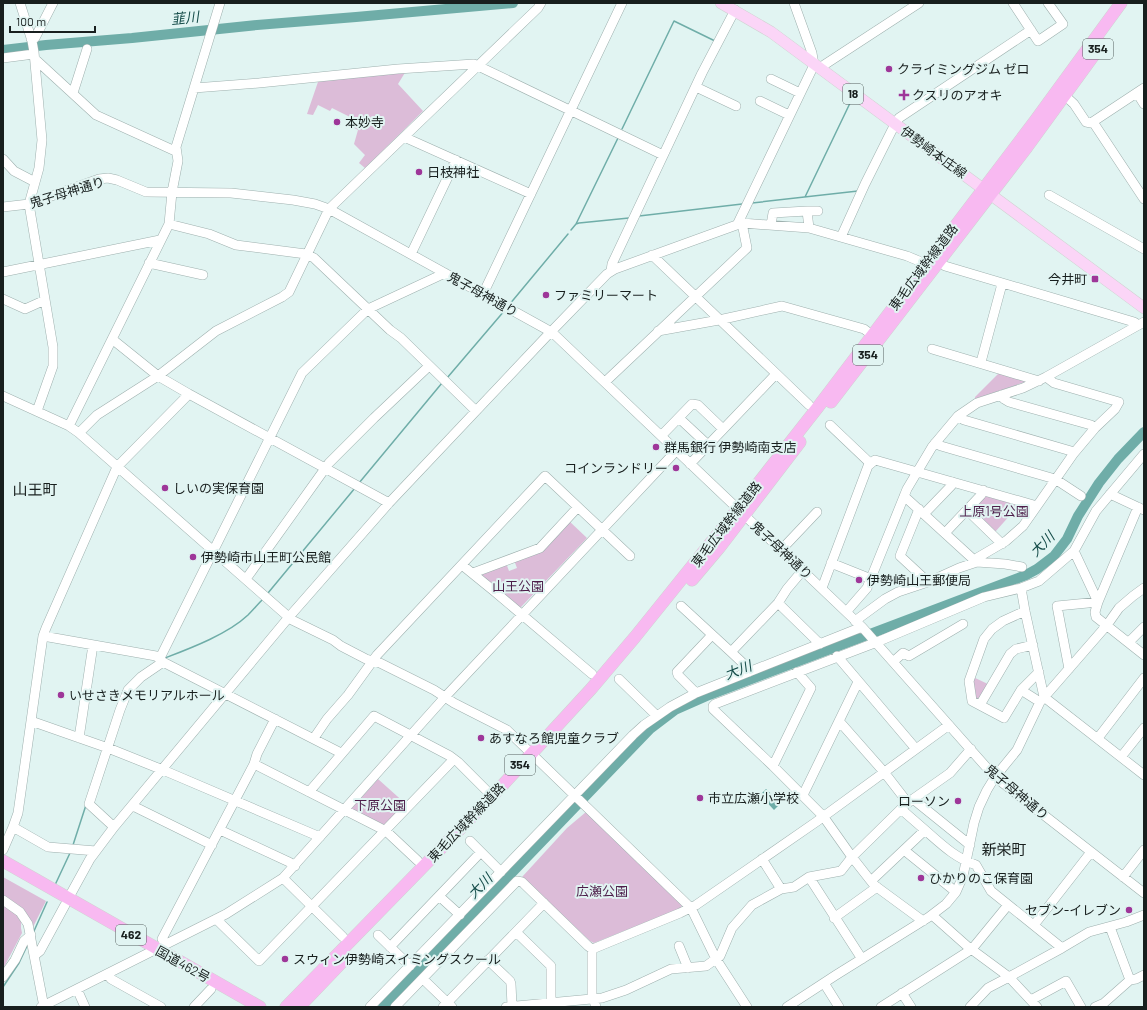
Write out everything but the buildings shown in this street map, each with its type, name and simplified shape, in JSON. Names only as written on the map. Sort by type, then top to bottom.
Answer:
[{"type":"highway","name":"東毛広域幹線道路","points":[[1062,93],[1121,3]]},
{"type":"highway","name":"東毛広域幹線道路","points":[[741,512],[1130,3]]},
{"type":"highway","name":"東毛広域幹線道路","points":[[299,1007],[640,642],[719,548],[741,512],[872,334],[987,191]]},
{"type":"highway","name":"東毛広域幹線道路","points":[[286,1007],[494,794],[534,756]]},
{"type":"highway","name":"国道462号","points":[[3,861],[67,902]]},
{"type":"highway","name":"国道462号","points":[[3,870],[156,947],[260,1007]]},
{"type":"highway","name":"国道462号","points":[[156,947],[211,989],[243,1007]]},
{"type":"main road","name":"伊勢崎本庄線","points":[[720,3],[735,10],[771,32],[1144,308]]},
{"type":"street","points":[[20,3],[32,41],[42,140],[39,168],[29,204],[53,347],[53,366],[37,411]]},
{"type":"street","points":[[32,41],[53,3]]},
{"type":"street","points":[[69,426],[169,224],[172,192],[179,158],[176,147],[220,3]]},
{"type":"street","points":[[79,433],[96,415],[158,376],[216,331],[282,297],[288,292],[329,209],[532,14],[541,3]]},
{"type":"street","points":[[483,294],[622,3]]},
{"type":"street","points":[[794,3],[817,67]]},
{"type":"street","points":[[900,3],[906,11]]},
{"type":"street","points":[[605,382],[747,248],[740,223],[789,115],[800,93],[817,67],[824,65],[919,3]]},
{"type":"street","points":[[1013,3],[1038,40],[1062,24],[1048,3]]},
{"type":"street","points":[[611,271],[612,264],[696,87],[735,10]]},
{"type":"street","points":[[841,237],[895,124],[902,115],[1031,30]]},
{"type":"street","points":[[73,93],[87,49]]},
{"type":"street","points":[[3,58],[34,55],[99,116],[176,151]]},
{"type":"street","points":[[194,88],[398,69],[474,64],[664,155]]},
{"type":"street","points":[[771,79],[800,93]]},
{"type":"street","points":[[696,87],[736,106]]},
{"type":"street","points":[[1062,93],[1074,104],[1088,123],[1092,122],[1141,91],[1144,104]]},
{"type":"street","points":[[760,101],[789,115]]},
{"type":"street","points":[[1092,122],[1144,199]]},
{"type":"street","points":[[404,137],[531,194]]},
{"type":"street","points":[[3,159],[14,171],[34,182]]},
{"type":"street","points":[[411,254],[456,160]]},
{"type":"street","name":"鬼子母神通り","points":[[3,207],[29,204],[103,178],[116,180],[143,191],[231,193],[315,204],[329,209],[551,332],[861,625],[995,777],[1144,893]]},
{"type":"street","points":[[1049,195],[1144,249]]},
{"type":"street","points":[[807,211],[809,228]]},
{"type":"street","points":[[771,225],[773,213],[818,211]]},
{"type":"street","points":[[35,955],[40,951],[96,851],[114,827],[163,770],[289,616],[389,503],[476,410],[611,271],[740,223],[809,228],[907,256],[919,261]]},
{"type":"street","points":[[169,224],[209,234],[236,244],[306,254],[314,258],[476,410]]},
{"type":"street","points":[[3,272],[160,240]]},
{"type":"street","points":[[652,256],[809,405]]},
{"type":"street","points":[[149,263],[203,275]]},
{"type":"street","points":[[945,266],[1002,284],[1141,323]]},
{"type":"street","points":[[114,827],[89,804],[128,690],[162,660],[213,550],[302,373],[368,309],[445,273]]},
{"type":"street","points":[[981,362],[1002,284]]},
{"type":"street","points":[[3,299],[25,309],[45,300]]},
{"type":"street","points":[[658,332],[782,306],[864,328],[872,334]]},
{"type":"street","points":[[847,611],[865,593],[904,496],[917,472],[935,443],[958,416],[977,403],[1042,379],[1141,323]]},
{"type":"street","points":[[112,339],[158,376],[389,503]]},
{"type":"street","points":[[370,1007],[576,796],[633,735],[670,707],[696,693],[820,644],[861,625],[885,599],[898,592],[928,582],[977,560],[1002,544],[1023,526],[1074,453],[1095,428],[1115,409],[1119,402],[932,349]]},
{"type":"street","points":[[246,579],[326,468],[374,418],[429,366]]},
{"type":"street","points":[[690,464],[776,374]]},
{"type":"street","points":[[3,850],[13,827],[20,799],[43,636],[117,467],[189,394]]},
{"type":"street","points":[[1001,395],[1004,399],[1010,402],[1091,425],[1095,428]]},
{"type":"street","points":[[3,396],[69,426],[79,433],[292,620],[333,640],[341,646],[385,666],[507,730],[691,908],[716,959],[747,1007]]},
{"type":"street","points":[[661,436],[692,404],[696,404],[723,429]]},
{"type":"street","points":[[958,416],[964,420],[1074,453]]},
{"type":"street","points":[[679,418],[708,445]]},
{"type":"street","points":[[830,425],[870,463]]},
{"type":"street","points":[[935,443],[1055,479],[1081,496]]},
{"type":"street","points":[[3,900],[16,908],[24,916],[28,924],[35,955],[43,1006],[107,974],[156,947],[216,919],[283,878],[445,697],[676,451]]},
{"type":"street","points":[[923,921],[874,884],[852,857],[823,816],[713,709],[713,706],[984,597],[1021,588],[1039,581],[1074,551],[1096,511],[1144,454]]},
{"type":"street","points":[[822,588],[870,463],[875,460],[1037,506]]},
{"type":"street","points":[[314,738],[372,661],[545,476],[630,556]]},
{"type":"street","points":[[928,582],[900,556],[922,511],[951,486],[953,482]]},
{"type":"street","points":[[944,533],[967,510],[983,490]]},
{"type":"street","points":[[1110,494],[1141,508],[1098,602],[1095,612],[1096,617],[1144,655]]},
{"type":"street","points":[[904,496],[973,559],[1022,567]]},
{"type":"street","points":[[473,573],[540,548],[578,507]]},
{"type":"street","points":[[967,510],[1002,544]]},
{"type":"street","points":[[781,550],[817,512]]},
{"type":"street","points":[[1074,551],[1098,602]]},
{"type":"street","points":[[831,563],[871,579]]},
{"type":"street","points":[[462,565],[592,674]]},
{"type":"street","points":[[731,652],[778,603],[787,589],[803,570]]},
{"type":"street","points":[[1021,588],[1039,672],[1042,700]]},
{"type":"street","points":[[787,1007],[923,921],[946,904],[956,892],[960,884],[967,862],[974,824],[979,807],[987,790],[995,777],[1017,750],[1042,700],[1107,625],[1119,608],[1132,596],[1144,588]]},
{"type":"street","points":[[1069,669],[1058,606],[1098,602]]},
{"type":"street","points":[[778,603],[820,644]]},
{"type":"street","points":[[681,606],[731,652],[749,672]]},
{"type":"street","points":[[1025,612],[1003,621],[992,629],[984,639],[969,681],[972,701],[1004,718],[1021,690],[1039,672]]},
{"type":"street","points":[[894,661],[903,653],[909,656],[963,624]]},
{"type":"street","points":[[1129,642],[1144,627]]},
{"type":"street","points":[[696,693],[678,676],[677,672],[712,635]]},
{"type":"street","points":[[43,636],[156,656],[341,753]]},
{"type":"street","points":[[79,738],[94,645]]},
{"type":"street","points":[[980,705],[1010,654],[1016,649],[1033,645]]},
{"type":"street","points":[[837,656],[916,749]]},
{"type":"street","points":[[773,766],[811,688],[797,672]]},
{"type":"street","points":[[1098,738],[1144,678]]},
{"type":"street","points":[[619,679],[657,716]]},
{"type":"street","points":[[803,795],[858,682]]},
{"type":"street","points":[[1021,690],[1042,700],[1098,738],[1144,775]]},
{"type":"street","points":[[309,792],[374,716],[454,759],[486,790]]},
{"type":"street","points":[[156,947],[220,830],[275,719]]},
{"type":"street","points":[[31,721],[108,748],[163,770],[320,837]]},
{"type":"street","points":[[839,721],[884,772],[925,830],[953,855],[976,865],[991,891],[1062,948]]},
{"type":"street","points":[[592,948],[691,908],[823,816],[949,725]]},
{"type":"street","points":[[1121,757],[1144,728]]},
{"type":"street","points":[[488,960],[510,981],[509,1006],[551,1002],[595,1005],[602,998],[626,990],[671,969],[703,967],[720,956],[732,928],[752,905],[781,889],[794,886],[809,877],[841,871],[852,857],[908,804],[950,773],[971,750]]},
{"type":"street","points":[[216,919],[260,961],[454,759]]},
{"type":"street","points":[[254,764],[386,831],[418,861]]},
{"type":"street","points":[[908,804],[970,845]]},
{"type":"street","points":[[133,806],[212,845]]},
{"type":"street","points":[[13,827],[48,848],[96,851]]},
{"type":"street","points":[[220,830],[295,866]]},
{"type":"street","points":[[834,918],[874,884],[904,850],[925,830]]},
{"type":"street","points":[[470,841],[501,872]]},
{"type":"street","points":[[904,850],[956,892]]},
{"type":"street","points":[[390,947],[481,852]]},
{"type":"street","points":[[1034,925],[1091,852]]},
{"type":"street","points":[[1123,877],[1143,854]]},
{"type":"street","points":[[762,859],[781,889]]},
{"type":"street","points":[[809,877],[834,918],[862,959]]},
{"type":"street","points":[[283,878],[343,937]]},
{"type":"street","points":[[395,1007],[517,881],[522,882],[592,948],[595,1005]]},
{"type":"street","points":[[439,896],[460,915]]},
{"type":"street","points":[[423,979],[448,1006],[488,960],[544,903]]},
{"type":"street","points":[[881,1007],[972,949],[1008,905]]},
{"type":"street","points":[[932,915],[972,949],[1009,977],[1034,1004],[1066,981],[1081,1007]]},
{"type":"street","points":[[970,1007],[988,988],[1089,932],[1144,915]]},
{"type":"street","points":[[1110,926],[1130,980]]},
{"type":"street","points":[[516,932],[551,966],[551,1002]]},
{"type":"street","points":[[3,977],[15,960],[24,941],[31,935]]},
{"type":"street","points":[[378,935],[410,966]]},
{"type":"street","points":[[679,946],[688,968]]},
{"type":"street","points":[[107,974],[111,979],[160,1007]]},
{"type":"street","points":[[1095,1007],[1104,1003],[1130,980],[1144,975]]},
{"type":"street","points":[[824,983],[839,1007]]},
{"type":"street","points":[[77,989],[85,1007]]},
{"type":"street","points":[[194,1007],[211,989]]},
{"type":"street","points":[[902,993],[911,1007]]},
{"type":"green space","points":[[406,71],[398,84],[423,111],[365,168],[359,163],[365,155],[354,144],[358,130],[347,124],[350,117],[332,108],[330,111],[318,105],[313,115],[307,114],[319,79]]},
{"type":"green space","points":[[1001,371],[1031,380],[975,399],[975,397]]},
{"type":"green space","name":"上原1号公園","points":[[984,494],[1021,503],[995,532],[972,511]]},
{"type":"green space","name":"山王公園","points":[[568,520],[587,538],[521,607],[518,608],[479,576],[506,563],[509,571],[517,568],[514,560],[540,550]]},
{"type":"green space","points":[[973,677],[990,685],[981,700],[973,698]]},
{"type":"green space","name":"下原公園","points":[[378,779],[407,805],[386,827],[352,811],[352,808]]},
{"type":"green space","name":"広瀬公園","points":[[586,812],[682,905],[681,908],[594,943],[590,941],[522,877],[567,828]]},
{"type":"green space","points":[[3,877],[46,901],[33,927],[24,912],[3,896]]},
{"type":"green space","points":[[3,904],[21,918],[22,933],[3,969]]},
{"type":"water","points":[[766,789],[781,803],[774,810],[760,795]]},
{"type":"waterway","name":"韮川","points":[[3,50],[257,25],[513,3]]},
{"type":"waterway","points":[[622,129],[674,21],[715,41]]},
{"type":"waterway","points":[[805,197],[852,99]]},
{"type":"waterway","points":[[576,224],[618,138]]},
{"type":"waterway","points":[[752,203],[858,191]]},
{"type":"waterway","points":[[639,216],[742,204]]},
{"type":"waterway","points":[[571,230],[576,224],[579,223],[629,218]]},
{"type":"waterway","points":[[509,305],[568,234]]},
{"type":"waterway","points":[[447,378],[505,310]]},
{"type":"waterway","points":[[359,483],[442,383]]},
{"type":"waterway","name":"大川","points":[[383,1007],[650,729],[675,710],[709,695],[1026,575],[1037,569],[1054,556],[1067,539],[1078,516],[1099,483],[1118,459],[1144,432]]},
{"type":"waterway","points":[[268,593],[355,488]]},
{"type":"waterway","points":[[165,658],[209,640],[240,622],[263,599]]},
{"type":"waterway","points":[[73,845],[86,805]]},
{"type":"waterway","points":[[55,885],[70,853]]},
{"type":"waterway","points":[[34,931],[47,902]]},
{"type":"waterway","points":[[3,987],[19,963],[27,946]]},
{"type":"place","name":"クライミングジム ゼロ","points":[[889,69]]},
{"type":"place","name":"クスリのアオキ","points":[[904,95]]},
{"type":"place","name":"本妙寺","points":[[337,122]]},
{"type":"place","name":"日枝神社","points":[[419,172]]},
{"type":"place","name":"今井町","points":[[1095,279]]},
{"type":"place","name":"ファミリーマート","points":[[546,295]]},
{"type":"place","name":"群馬銀行 伊勢崎南支店","points":[[656,447]]},
{"type":"place","name":"コインランドリー","points":[[676,468]]},
{"type":"place","name":"しいの実保育園","points":[[165,488]]},
{"type":"place","name":"伊勢崎市山王町公民館","points":[[193,557]]},
{"type":"place","name":"伊勢崎山王郵便局","points":[[859,580]]},
{"type":"place","name":"いせさきメモリアルホール","points":[[61,695]]},
{"type":"place","name":"あすなろ館児童クラブ","points":[[481,738]]},
{"type":"place","name":"市立広瀬小学校","points":[[700,798]]},
{"type":"place","name":"ローソン","points":[[958,801]]},
{"type":"place","name":"ひかりのこ保育園","points":[[921,878]]},
{"type":"place","name":"セブン-イレブン","points":[[1129,910]]},
{"type":"place","name":"スウィン伊勢崎スイミングスクール","points":[[285,959]]},
{"type":"district","name":"山王町","points":[[35,490]]},
{"type":"district","name":"新栄町","points":[[1004,850]]}]
